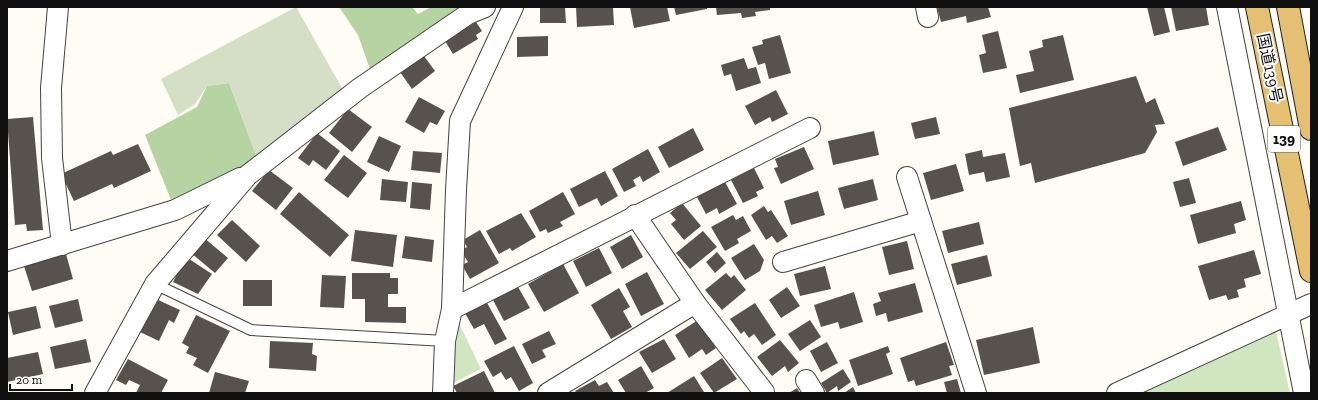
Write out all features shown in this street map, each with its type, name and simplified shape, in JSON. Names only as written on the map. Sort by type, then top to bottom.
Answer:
[{"type":"highway","name":"国道139号","points":[[1257,7],[1311,271]]},
{"type":"highway","name":"国道139号","points":[[1288,7],[1311,129]]},
{"type":"street","points":[[58,7],[51,96],[52,158],[62,245]]},
{"type":"street","points":[[7,261],[175,210],[248,174],[360,88],[468,14],[485,7]]},
{"type":"street","points":[[443,393],[445,341],[452,309],[460,121],[513,7]]},
{"type":"street","points":[[1227,7],[1304,393]]},
{"type":"street","points":[[452,309],[810,128]]},
{"type":"street","points":[[95,393],[155,284],[248,174]]},
{"type":"street","points":[[907,177],[976,393]]},
{"type":"street","points":[[635,216],[695,303],[764,392],[763,393]]},
{"type":"street","points":[[783,262],[921,221]]},
{"type":"street","points":[[557,391],[695,303]]},
{"type":"street","points":[[1116,393],[1311,304]]},
{"type":"lane","points":[[155,284],[251,330],[445,341]]},
{"type":"green space","points":[[296,7],[346,95],[260,165],[229,83],[207,86],[195,104],[178,115],[161,79]]},
{"type":"green space","points":[[339,7],[412,7],[418,14],[431,7],[460,7],[462,18],[370,69],[358,35]]},
{"type":"green space","points":[[229,83],[260,165],[175,210],[145,135],[197,107],[207,86]]},
{"type":"green space","points":[[452,309],[481,369],[443,388]]},
{"type":"green space","points":[[1274,323],[1290,393],[1143,393]]},
{"type":"building","points":[[540,7],[565,7],[566,23],[540,23]]},
{"type":"building","points":[[576,7],[613,7],[614,25],[577,27]]},
{"type":"building","points":[[630,7],[667,7],[670,21],[634,28]]},
{"type":"building","points":[[674,7],[707,7],[707,9],[676,15]]},
{"type":"building","points":[[716,7],[770,7],[770,10],[755,12],[756,16],[742,18],[741,13],[717,15]]},
{"type":"building","points":[[937,7],[988,7],[991,17],[967,23],[966,16],[941,22]]},
{"type":"building","points":[[1147,7],[1164,7],[1170,32],[1154,36]]},
{"type":"building","points":[[1171,7],[1206,7],[1209,25],[1176,31]]},
{"type":"building","points":[[476,22],[482,31],[476,35],[478,39],[453,54],[445,41]]},
{"type":"building","points":[[998,31],[1007,68],[983,73],[979,55],[986,53],[982,35]]},
{"type":"building","points":[[780,35],[791,73],[769,79],[765,63],[758,65],[752,47],[763,44],[762,40]]},
{"type":"building","points":[[1063,35],[1074,80],[1020,93],[1016,75],[1034,71],[1029,51],[1043,47],[1042,40]]},
{"type":"building","points":[[548,36],[548,56],[517,57],[517,37]]},
{"type":"building","points":[[424,56],[435,71],[412,89],[400,72]]},
{"type":"building","points":[[744,58],[748,69],[756,67],[761,83],[736,91],[731,74],[724,76],[721,65]]},
{"type":"building","points":[[1136,76],[1146,103],[1155,98],[1165,124],[1155,125],[1157,132],[1145,153],[1035,183],[1031,163],[1020,166],[1009,108]]},
{"type":"building","points":[[776,90],[788,114],[772,122],[770,117],[755,125],[745,106]]},
{"type":"building","points":[[419,97],[445,111],[437,125],[430,122],[424,133],[405,122]]},
{"type":"building","points":[[348,109],[372,127],[352,152],[329,133]]},
{"type":"building","points":[[33,117],[43,230],[27,231],[26,224],[15,225],[7,119]]},
{"type":"building","points":[[936,117],[940,134],[915,139],[911,123]]},
{"type":"building","points":[[1218,127],[1227,150],[1183,166],[1175,142]]},
{"type":"building","points":[[693,128],[704,150],[669,168],[658,147]]},
{"type":"building","points":[[874,131],[879,155],[833,165],[828,141]]},
{"type":"building","points":[[317,133],[340,151],[326,170],[313,160],[309,166],[298,158]]},
{"type":"building","points":[[379,136],[401,146],[389,172],[367,162]]},
{"type":"building","points":[[138,144],[151,171],[114,188],[112,184],[74,201],[61,174],[111,151],[113,155]]},
{"type":"building","points":[[804,147],[814,169],[781,184],[774,168],[778,167],[775,159]]},
{"type":"building","points":[[648,149],[660,172],[643,182],[640,176],[633,180],[636,186],[624,192],[612,169]]},
{"type":"building","points":[[982,150],[983,157],[1005,153],[1010,177],[986,182],[984,172],[969,175],[965,154]]},
{"type":"building","points":[[413,151],[442,153],[440,173],[411,170]]},
{"type":"building","points":[[344,155],[367,173],[348,198],[324,180]]},
{"type":"building","points":[[956,164],[964,191],[931,200],[923,173]]},
{"type":"building","points":[[754,168],[764,188],[756,192],[758,196],[743,203],[731,180]]},
{"type":"building","points":[[269,170],[293,188],[276,210],[252,191]]},
{"type":"building","points":[[605,171],[618,196],[601,206],[597,198],[579,207],[570,189]]},
{"type":"building","points":[[1189,178],[1196,203],[1180,207],[1173,182]]},
{"type":"building","points":[[382,179],[408,182],[406,202],[380,200]]},
{"type":"building","points":[[873,179],[878,200],[844,209],[838,188]]},
{"type":"building","points":[[412,182],[432,184],[430,210],[410,208]]},
{"type":"building","points":[[725,182],[737,204],[719,214],[717,208],[706,214],[697,197]]},
{"type":"building","points":[[818,191],[825,215],[791,225],[784,201]]},
{"type":"building","points":[[299,192],[349,235],[330,257],[280,214]]},
{"type":"building","points":[[563,192],[575,214],[560,222],[563,226],[548,233],[546,229],[540,232],[529,211]]},
{"type":"building","points":[[1241,201],[1246,220],[1234,224],[1236,233],[1198,244],[1190,215]]},
{"type":"building","points":[[682,203],[701,226],[684,240],[671,224],[676,220],[670,213]]},
{"type":"building","points":[[764,206],[768,212],[771,210],[788,236],[777,243],[772,236],[766,240],[751,215]]},
{"type":"building","points":[[521,213],[536,237],[512,251],[510,248],[499,254],[486,231]]},
{"type":"building","points":[[733,215],[736,220],[743,216],[751,231],[737,239],[739,243],[725,251],[711,227]]},
{"type":"building","points":[[232,220],[260,246],[246,262],[217,235]]},
{"type":"building","points":[[979,222],[984,244],[948,253],[942,231]]},
{"type":"building","points":[[355,230],[397,235],[393,267],[351,261]]},
{"type":"building","points":[[480,230],[499,263],[470,279],[462,265],[468,262],[461,251],[467,247],[463,240]]},
{"type":"building","points":[[703,231],[717,247],[690,269],[676,253]]},
{"type":"building","points":[[631,235],[643,257],[622,269],[610,247]]},
{"type":"building","points":[[405,236],[434,240],[432,262],[402,258]]},
{"type":"building","points":[[203,237],[228,258],[215,273],[191,253]]},
{"type":"building","points":[[907,241],[914,269],[889,275],[882,247]]},
{"type":"building","points":[[754,244],[764,260],[760,271],[745,280],[731,258]]},
{"type":"building","points":[[599,248],[612,273],[586,287],[573,261]]},
{"type":"building","points":[[1254,250],[1261,274],[1244,279],[1246,287],[1237,290],[1239,297],[1228,300],[1226,295],[1209,300],[1198,266]]},
{"type":"building","points":[[717,252],[726,263],[715,273],[706,262]]},
{"type":"building","points":[[66,254],[73,279],[32,291],[24,266]]},
{"type":"building","points":[[987,255],[992,276],[957,285],[951,264]]},
{"type":"building","points":[[186,257],[212,274],[198,294],[173,282]]},
{"type":"building","points":[[563,264],[579,293],[544,312],[528,284]]},
{"type":"building","points":[[825,266],[831,289],[800,296],[794,274]]},
{"type":"building","points":[[647,272],[664,304],[641,316],[625,284]]},
{"type":"building","points":[[352,273],[390,273],[390,278],[398,278],[398,294],[388,294],[388,307],[406,307],[406,323],[365,322],[365,299],[352,299]]},
{"type":"building","points":[[726,273],[731,278],[734,275],[746,290],[722,310],[705,290]]},
{"type":"building","points":[[322,275],[346,276],[344,308],[320,307]]},
{"type":"building","points":[[243,280],[272,280],[272,306],[243,306]]},
{"type":"building","points":[[915,283],[923,312],[888,322],[886,313],[876,316],[873,304],[881,301],[878,293]]},
{"type":"building","points":[[517,285],[530,308],[504,321],[492,298]]},
{"type":"building","points":[[787,287],[800,306],[781,318],[769,300]]},
{"type":"building","points":[[619,288],[630,307],[623,311],[632,327],[611,339],[591,305]]},
{"type":"building","points":[[854,292],[863,322],[840,329],[838,322],[821,327],[814,305]]},
{"type":"building","points":[[78,299],[83,321],[55,328],[49,306]]},
{"type":"building","points":[[156,299],[180,310],[174,323],[169,320],[159,341],[140,332]]},
{"type":"building","points":[[486,301],[507,339],[495,345],[484,324],[474,329],[465,313]]},
{"type":"building","points":[[755,303],[776,335],[762,345],[754,334],[749,338],[744,331],[741,334],[730,319]]},
{"type":"building","points":[[36,306],[41,328],[13,335],[8,312]]},
{"type":"building","points":[[196,315],[230,331],[208,373],[193,365],[197,358],[186,353],[189,347],[182,343]]},
{"type":"building","points":[[698,320],[716,348],[706,355],[702,349],[689,358],[675,335]]},
{"type":"building","points":[[810,320],[821,337],[800,351],[788,334]]},
{"type":"building","points":[[1033,327],[1040,363],[984,375],[976,340]]},
{"type":"building","points":[[549,331],[556,344],[542,350],[546,357],[532,364],[522,344]]},
{"type":"building","points":[[86,339],[91,362],[55,369],[50,347]]},
{"type":"building","points":[[664,339],[676,359],[652,373],[639,352]]},
{"type":"building","points":[[780,340],[799,363],[788,372],[785,366],[772,376],[757,357]]},
{"type":"building","points":[[270,341],[313,343],[312,354],[317,356],[316,371],[269,368]]},
{"type":"building","points":[[827,342],[838,363],[821,372],[810,351]]},
{"type":"building","points":[[946,342],[954,365],[949,366],[952,375],[916,386],[914,380],[908,382],[900,358]]},
{"type":"building","points":[[514,346],[533,383],[519,391],[511,377],[506,380],[501,372],[493,377],[484,361]]},
{"type":"building","points":[[888,346],[890,352],[886,354],[893,374],[858,386],[849,360]]},
{"type":"building","points":[[38,352],[43,374],[7,382],[7,358]]},
{"type":"building","points":[[722,358],[737,379],[714,393],[700,373]]},
{"type":"building","points":[[128,359],[168,380],[161,393],[136,393],[140,385],[129,380],[126,385],[116,380]]},
{"type":"building","points":[[641,366],[654,388],[645,393],[626,393],[618,380]]},
{"type":"building","points":[[843,369],[851,382],[838,391],[837,386],[827,393],[821,383]]},
{"type":"building","points":[[484,371],[495,393],[457,393],[453,386]]},
{"type":"building","points":[[215,372],[249,381],[245,393],[209,393]]},
{"type":"building","points":[[694,376],[704,392],[667,393]]},
{"type":"building","points":[[957,379],[961,393],[947,393],[944,382]]},
{"type":"building","points":[[595,380],[599,386],[607,382],[614,393],[576,393],[575,391]]},
{"type":"building","points":[[853,387],[856,393],[844,393]]},
{"type":"building","points":[[797,388],[800,393],[789,393]]}]
